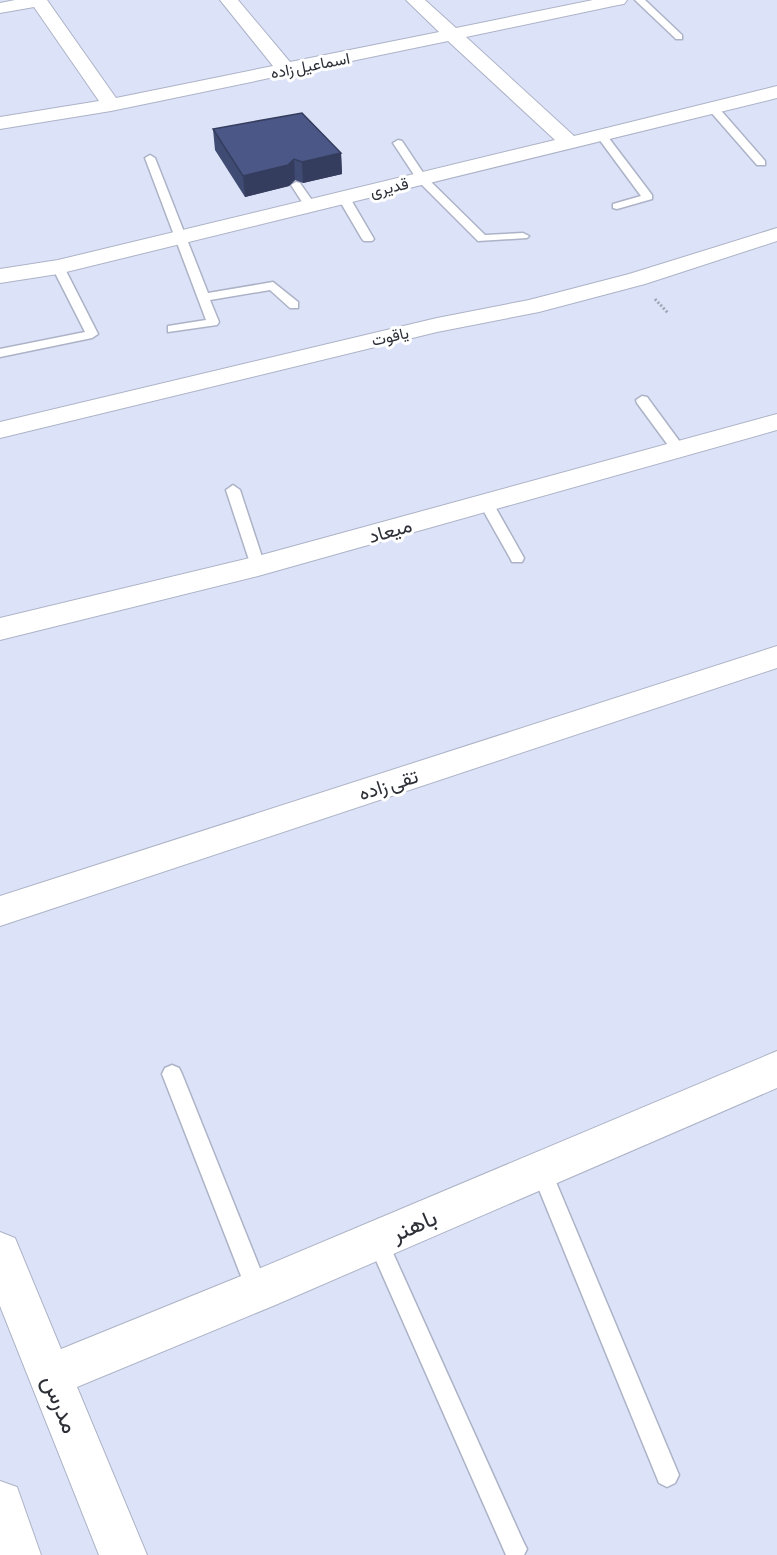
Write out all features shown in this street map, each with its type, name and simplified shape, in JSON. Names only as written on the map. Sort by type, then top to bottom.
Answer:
[{"type":"street","points":[[0,8],[38,0],[111,105]]},
{"type":"street","points":[[229,0],[286,69]]},
{"type":"street","points":[[415,0],[570,143]]},
{"type":"street","name":"اسماعیل زاده","points":[[0,123],[111,105],[618,0]]},
{"type":"street","name":"قدیری","points":[[0,276],[58,267],[777,92]]},
{"type":"street","name":"یاقوت","points":[[0,430],[437,325],[531,307],[637,279],[777,234]]},
{"type":"street","name":"میعاد","points":[[0,630],[258,566],[777,422]]},
{"type":"street","name":"تقی زاده","points":[[0,911],[777,657]]},
{"type":"street","name":"باهنر","points":[[50,1376],[258,1291],[777,1069]]},
{"type":"street","name":"مدرس","points":[[0,1252],[123,1555]]},
{"type":"street","points":[[0,1504],[16,1555]]},
{"type":"lane","points":[[640,0],[679,37]]},
{"type":"lane","points":[[713,108],[761,163]]},
{"type":"lane","points":[[601,135],[648,197],[617,206]]},
{"type":"lane","points":[[398,143],[422,179],[482,239],[523,236]]},
{"type":"lane","points":[[150,158],[213,322],[172,329]]},
{"type":"lane","points":[[296,185],[310,206]]},
{"type":"lane","points":[[344,198],[368,239]]},
{"type":"lane","points":[[0,353],[92,334],[58,267]]},
{"type":"lane","points":[[204,297],[273,286],[294,305]]},
{"type":"lane","points":[[642,400],[678,449]]},
{"type":"lane","points":[[233,490],[258,566]]},
{"type":"lane","points":[[486,503],[517,558]]},
{"type":"lane","points":[[172,1074],[258,1291]]},
{"type":"lane","points":[[541,1170],[667,1475]]},
{"type":"lane","points":[[377,1240],[515,1549]]},
{"type":"building","points":[[302,113],[341,153],[302,162],[294,159],[288,165],[243,176],[213,129]]}]
